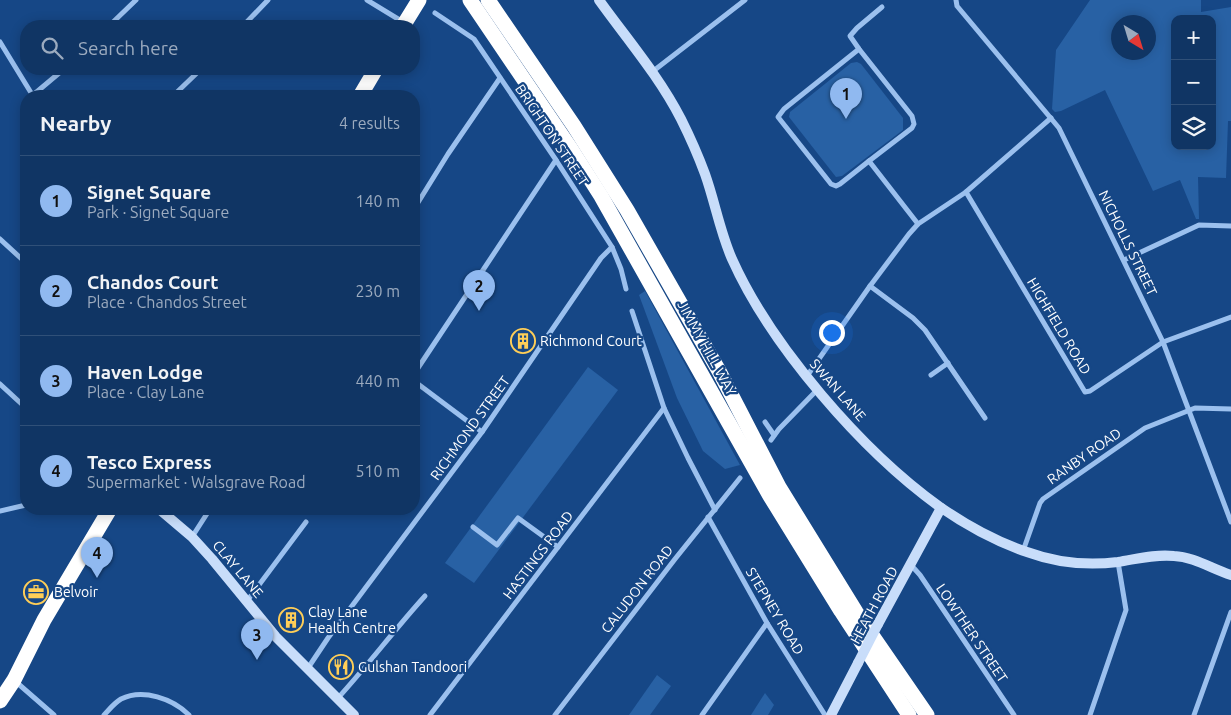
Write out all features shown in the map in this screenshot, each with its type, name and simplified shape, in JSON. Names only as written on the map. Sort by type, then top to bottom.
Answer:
[{"type":"highway","points":[[407,20],[419,0]]},
{"type":"highway","name":"JIMMY HILL WAY","points":[[488,0],[574,126],[627,210],[719,371],[779,487],[856,612],[927,715]]},
{"type":"highway","name":"JIMMY HILL WAY","points":[[471,2],[602,196],[770,496],[841,611],[909,715]]},
{"type":"highway","points":[[364,90],[372,75]]},
{"type":"highway","points":[[0,701],[14,680],[44,620],[106,515]]},
{"type":"main road","name":"SWAN LANE","points":[[599,0],[666,93],[693,144],[705,174],[723,237],[747,290],[807,376],[848,423],[891,467],[941,508],[970,526],[1023,551],[1049,559],[1088,565],[1159,556],[1176,556],[1188,558],[1231,575]]},
{"type":"main road","name":"HEATH ROAD","points":[[831,715],[941,508]]},
{"type":"main road","name":"CLAY LANE","points":[[166,515],[192,536],[276,636],[354,715]]},
{"type":"street","points":[[115,20],[136,0]]},
{"type":"street","points":[[249,20],[268,0]]},
{"type":"street","points":[[367,0],[397,20]]},
{"type":"street","points":[[652,72],[745,0]]},
{"type":"street","name":"NICHOLLS STREET","points":[[956,1],[957,6],[1059,128],[1163,342],[1231,522]]},
{"type":"street","points":[[859,49],[784,109],[778,117],[831,184],[836,186],[912,128],[914,124],[909,111],[850,36],[882,7]]},
{"type":"street","name":"BRIGHTON STREET","points":[[435,13],[474,39],[612,247],[626,289]]},
{"type":"street","points":[[0,42],[20,75]]},
{"type":"street","points":[[20,75],[29,90]]},
{"type":"street","points":[[40,90],[57,75]]},
{"type":"street","points":[[179,90],[195,75]]},
{"type":"street","points":[[420,199],[448,154],[500,78]]},
{"type":"street","points":[[807,376],[908,234],[918,224],[966,192],[1051,118]]},
{"type":"street","points":[[420,365],[556,160]]},
{"type":"street","points":[[870,161],[918,224]]},
{"type":"street","name":"HIGHFIELD ROAD","points":[[966,192],[1085,392],[1090,391],[1163,342]]},
{"type":"street","points":[[1124,260],[1200,225],[1231,226]]},
{"type":"street","points":[[0,239],[20,257]]},
{"type":"street","name":"RICHMOND STREET","points":[[420,515],[482,432],[601,258],[612,247]]},
{"type":"street","points":[[870,286],[913,318],[926,332],[985,418]]},
{"type":"street","points":[[632,311],[664,408],[715,510]]},
{"type":"street","points":[[1163,342],[1231,318]]},
{"type":"street","points":[[931,374],[948,363]]},
{"type":"street","points":[[0,384],[20,402]]},
{"type":"street","points":[[420,386],[482,432]]},
{"type":"street","points":[[765,422],[772,438],[818,389]]},
{"type":"street","name":"HASTINGS ROAD","points":[[430,715],[664,408]]},
{"type":"street","points":[[1189,409],[1231,409]]},
{"type":"street","name":"RANBY ROAD","points":[[1023,551],[1043,499],[1145,428],[1189,409]]},
{"type":"street","name":"CALUDON ROAD","points":[[555,715],[679,553],[740,478]]},
{"type":"street","points":[[0,511],[20,506]]},
{"type":"street","points":[[192,536],[206,515]]},
{"type":"street","name":"RICHMOND STREET","points":[[308,668],[328,638],[420,515]]},
{"type":"street","points":[[474,527],[497,546],[518,518],[558,547]]},
{"type":"street","name":"STEPNEY ROAD","points":[[708,518],[767,623],[825,715]]},
{"type":"street","points":[[247,601],[306,522]]},
{"type":"street","points":[[1090,715],[1126,610],[1118,562]]},
{"type":"street","name":"LOWTHER STREET","points":[[911,565],[920,575],[1014,715]]},
{"type":"street","points":[[338,698],[366,668],[386,639],[425,596]]},
{"type":"street","points":[[1194,715],[1231,612]]},
{"type":"street","points":[[702,715],[767,623]]},
{"type":"street","points":[[14,680],[54,715]]},
{"type":"street","points":[[104,715],[122,698],[138,695],[152,696],[170,701],[189,715]]},
{"type":"shaded area","points":[[1090,0],[1201,0],[1201,12],[1231,7],[1231,121],[1228,121],[1226,178],[1198,177],[1199,219],[1196,219],[1180,180],[1153,191],[1105,90],[1061,111],[1055,112],[1052,109],[1056,50]]},
{"type":"shaded area","points":[[857,62],[861,64],[903,118],[903,130],[842,176],[836,177],[789,117],[790,112],[851,63]]},
{"type":"shaded area","points":[[645,291],[740,465],[725,469],[703,451],[677,398],[639,295]]},
{"type":"shaded area","points":[[588,367],[618,390],[474,583],[445,563]]},
{"type":"shaded area","points":[[657,675],[671,686],[650,715],[629,715]]},
{"type":"shaded area","points":[[765,693],[774,705],[768,715],[751,715]]},
{"type":"place","name":"Signet Square","points":[[846,119]]},
{"type":"place","name":"Chandos Court","points":[[479,311]]},
{"type":"place","name":"Richmond Court","points":[[523,341]]},
{"type":"place","name":"Tesco Express","points":[[97,578]]},
{"type":"place","name":"Belvoir","points":[[36,592]]},
{"type":"place","name":"Clay Lane Health Centre","points":[[291,620]]},
{"type":"place","name":"Haven Lodge","points":[[257,660]]},
{"type":"place","name":"Gulshan Tandoori","points":[[341,667]]}]
